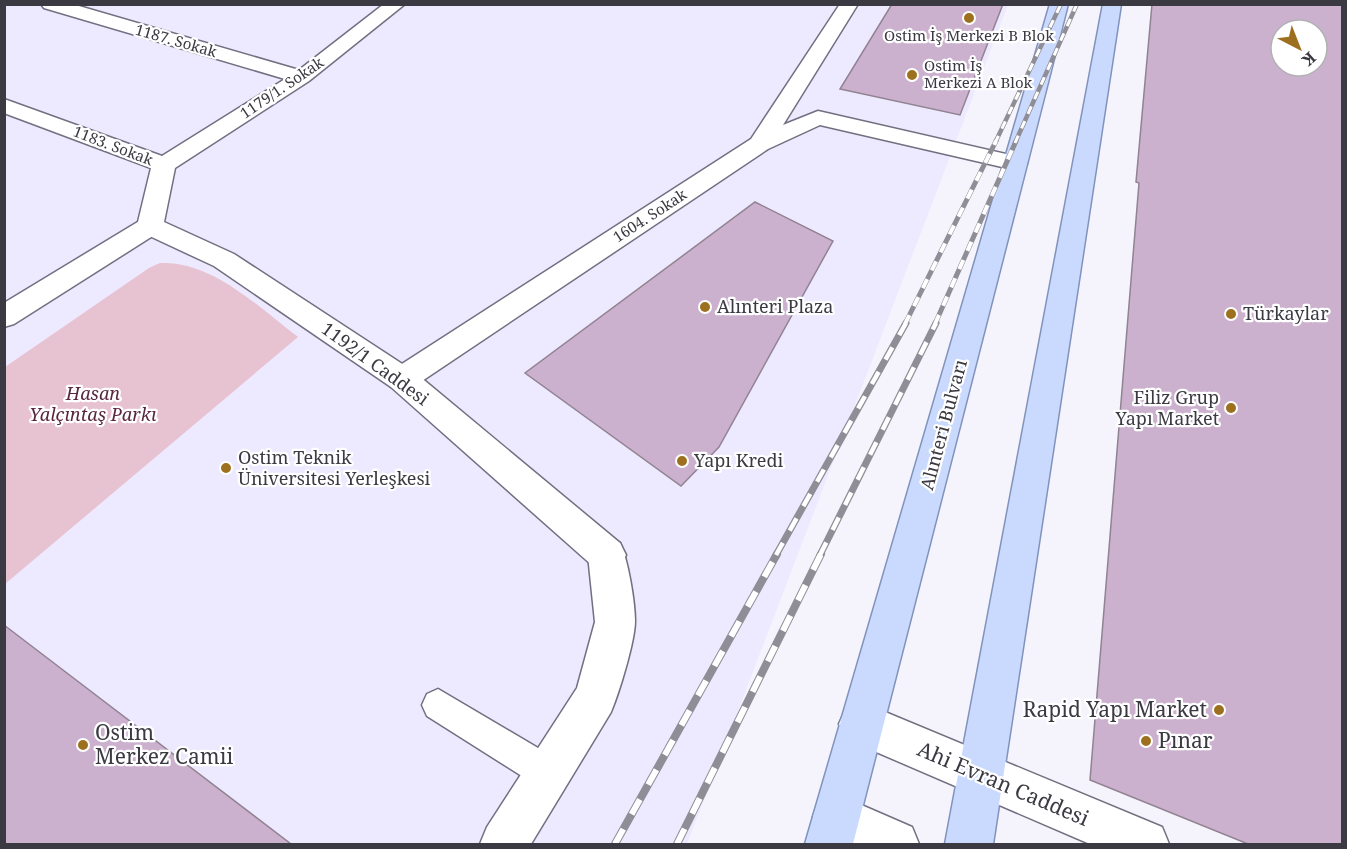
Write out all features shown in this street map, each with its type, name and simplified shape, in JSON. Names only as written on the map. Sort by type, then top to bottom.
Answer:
[{"type":"main road","name":"Alınteri Bulvarı","points":[[832,831],[1059,4]]},
{"type":"main road","points":[[969,844],[1112,4]]},
{"type":"street","name":"1187. Sokak","points":[[50,4],[302,77]]},
{"type":"street","name":"1179/1. Sokak","points":[[164,165],[302,77],[396,4]]},
{"type":"street","name":"1604. Sokak","points":[[402,379],[760,144],[849,4]]},
{"type":"street","name":"1183. Sokak","points":[[4,105],[164,165],[150,226]]},
{"type":"street","points":[[4,127],[29,115]]},
{"type":"street","points":[[760,144],[818,118],[1016,163]]},
{"type":"street","points":[[4,317],[150,226]]},
{"type":"street","name":"1192/1 Caddesi","points":[[150,226],[224,260],[402,379],[607,555],[615,622],[596,697],[548,773]]},
{"type":"street","name":"Ahi Evran Caddesi","points":[[861,724],[1145,844]]},
{"type":"street","points":[[504,844],[548,773]]},
{"type":"street","points":[[832,831],[895,844]]},
{"type":"lane","points":[[438,705],[548,773]]},
{"type":"shaded area","points":[[5,5],[1008,5],[687,844],[5,844]]},
{"type":"green space","name":"Hasan Yalçıntaş Parkı","points":[[160,263],[180,264],[216,278],[251,300],[298,337],[5,584],[5,367],[149,268]]},
{"type":"building","points":[[892,4],[1003,4],[960,115],[840,89]]},
{"type":"building","points":[[1152,4],[1342,4],[1342,844],[1248,844],[1090,780],[1139,183],[1136,182]]},
{"type":"building","name":"Alınteri Plaza","points":[[755,202],[833,241],[719,447],[681,486],[525,373]]},
{"type":"building","name":"Ostim Merkez Camii","points":[[4,625],[291,844],[4,844]]},
{"type":"railway","points":[[995,143],[1061,4]]},
{"type":"railway","points":[[1015,143],[1077,4]]},
{"type":"railway","points":[[905,324],[996,141]]},
{"type":"railway","points":[[935,324],[1016,141]]},
{"type":"railway","points":[[776,555],[906,323]]},
{"type":"railway","points":[[820,555],[936,323]]},
{"type":"railway","points":[[615,844],[777,554]]},
{"type":"railway","points":[[677,844],[821,554]]},
{"type":"place","name":"Ostim İş Merkezi B Blok","points":[[969,18]]},
{"type":"place","name":"Ostim İş Merkezi A Blok","points":[[912,75]]},
{"type":"place","name":"Alınteri Plaza","points":[[705,307]]},
{"type":"place","name":"Türkaylar","points":[[1231,314]]},
{"type":"place","name":"Filiz Grup Yapı Market","points":[[1231,408]]},
{"type":"place","name":"Yapı Kredi","points":[[682,461]]},
{"type":"place","name":"Ostim Teknik Üniversitesi Yerleşkesi","points":[[226,468]]},
{"type":"place","name":"Rapid Yapı Market","points":[[1219,710]]},
{"type":"place","name":"Pınar","points":[[1146,741]]},
{"type":"place","name":"Ostim Merkez Camii","points":[[83,745]]}]
